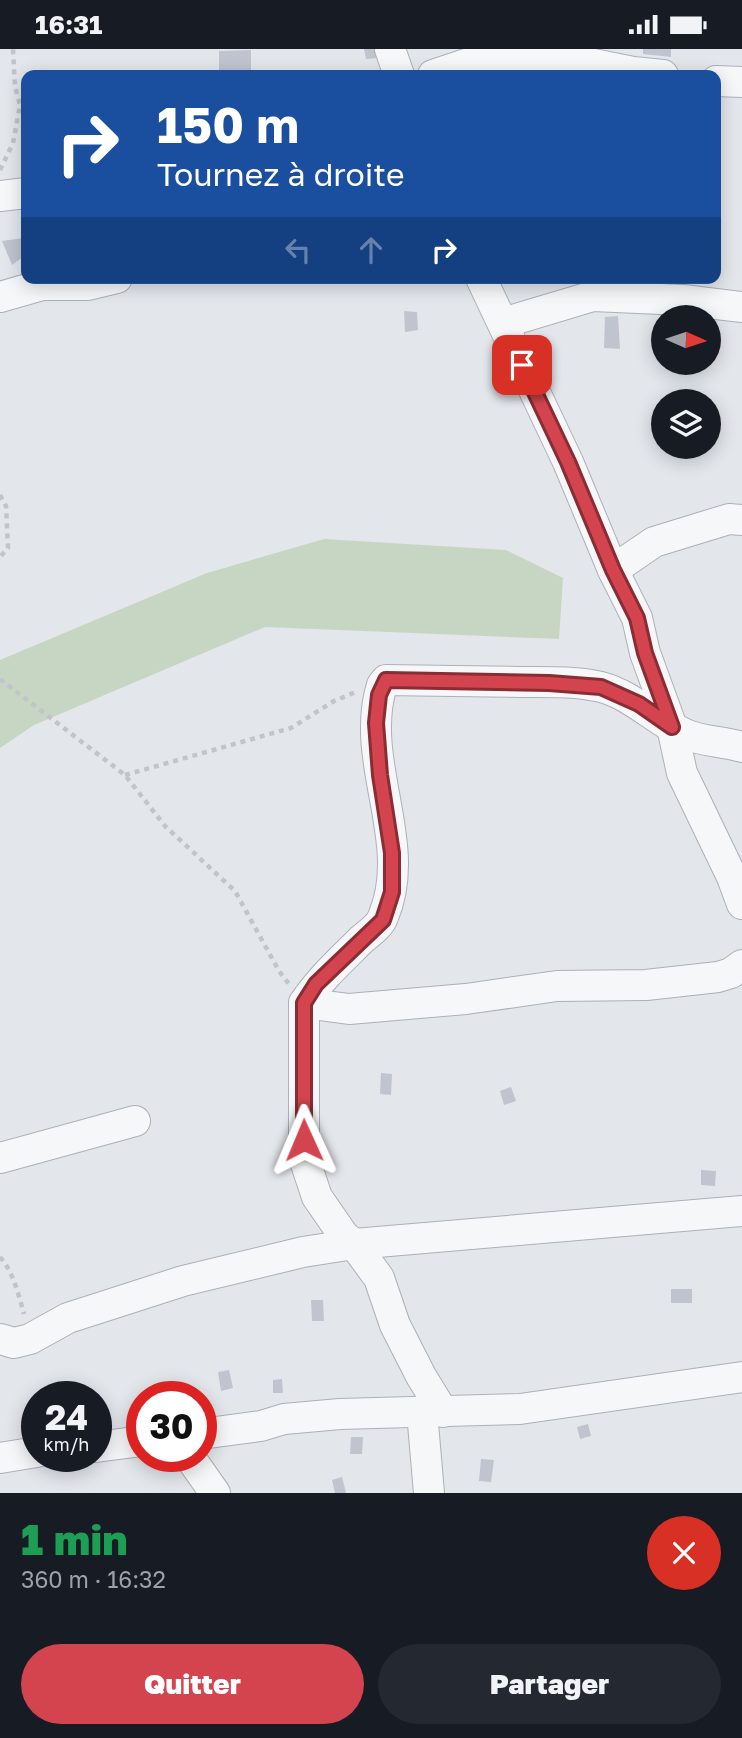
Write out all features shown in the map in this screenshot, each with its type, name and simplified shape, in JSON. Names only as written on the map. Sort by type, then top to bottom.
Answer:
[{"type":"street","points":[[390,49],[398,70]]},
{"type":"street","points":[[448,70],[481,59],[574,60],[633,70]]},
{"type":"street","points":[[721,81],[742,82]]},
{"type":"street","points":[[0,196],[21,194]]},
{"type":"street","points":[[0,297],[42,285],[92,284]]},
{"type":"street","points":[[484,284],[568,462],[613,570],[637,618],[645,653],[672,727],[682,773],[732,877],[742,904]]},
{"type":"street","points":[[503,323],[593,296],[683,300],[742,307]]},
{"type":"street","points":[[613,570],[654,542],[729,519],[742,520]]},
{"type":"street","points":[[429,1493],[432,1412],[421,1376],[395,1325],[379,1278],[354,1244],[344,1236],[317,1197],[304,1158],[304,1003],[316,984],[383,920],[392,892],[392,853],[380,775],[376,723],[379,695],[386,680],[549,683],[601,687],[639,704],[672,727],[698,739],[742,747]]},
{"type":"street","points":[[304,1003],[349,1009],[466,999],[557,986],[646,985],[718,977],[731,973],[742,965]]},
{"type":"street","points":[[0,1158],[135,1121]]},
{"type":"street","points":[[0,1339],[14,1343],[30,1339],[68,1318],[183,1281],[303,1252],[354,1244],[742,1211]]},
{"type":"street","points":[[217,1432],[324,1415],[542,1406],[742,1377]]},
{"type":"street","points":[[0,1458],[21,1455]]},
{"type":"street","points":[[200,1472],[215,1493]]},
{"type":"path","points":[[0,170],[13,143],[20,105],[15,87],[13,49]]},
{"type":"path","points":[[0,495],[6,506],[8,548],[0,557]]},
{"type":"path","points":[[0,679],[125,775],[165,826],[235,891],[279,971],[304,1003]]},
{"type":"path","points":[[125,775],[291,727],[334,701],[386,680]]},
{"type":"path","points":[[0,1257],[5,1262],[19,1296],[30,1339]]},
{"type":"green space","points":[[324,539],[506,550],[563,578],[559,639],[265,627],[34,725],[0,748],[0,660],[207,573]]},
{"type":"building","points":[[364,49],[383,49],[380,58],[366,59]]},
{"type":"building","points":[[643,49],[671,49],[671,57],[643,54]]},
{"type":"building","points":[[251,50],[251,70],[219,70],[219,51]]},
{"type":"building","points":[[21,238],[21,258],[12,265],[2,241]]},
{"type":"building","points":[[404,311],[417,312],[418,330],[405,332]]},
{"type":"building","points":[[618,316],[620,349],[604,348],[605,317]]},
{"type":"building","points":[[381,1073],[392,1074],[391,1095],[380,1094]]},
{"type":"building","points":[[511,1087],[516,1101],[504,1105],[500,1091]]},
{"type":"building","points":[[701,1170],[716,1171],[715,1186],[701,1185]]},
{"type":"building","points":[[671,1289],[692,1289],[692,1303],[671,1303]]},
{"type":"building","points":[[311,1300],[323,1300],[324,1321],[312,1321]]},
{"type":"building","points":[[229,1370],[233,1388],[221,1391],[218,1372]]},
{"type":"building","points":[[282,1379],[283,1393],[273,1393],[273,1380]]},
{"type":"building","points":[[588,1424],[591,1436],[580,1439],[577,1427]]},
{"type":"building","points":[[351,1437],[363,1437],[362,1454],[350,1454]]},
{"type":"building","points":[[481,1459],[494,1460],[491,1482],[479,1481]]},
{"type":"building","points":[[342,1477],[346,1493],[335,1493],[332,1480]]},
{"type":"route","points":[[304,1140],[304,1003],[316,984],[383,920],[392,892],[392,853],[380,775],[376,723],[379,695],[386,680],[549,683],[601,687],[639,704],[672,727],[645,653],[637,618],[522,365]]}]
